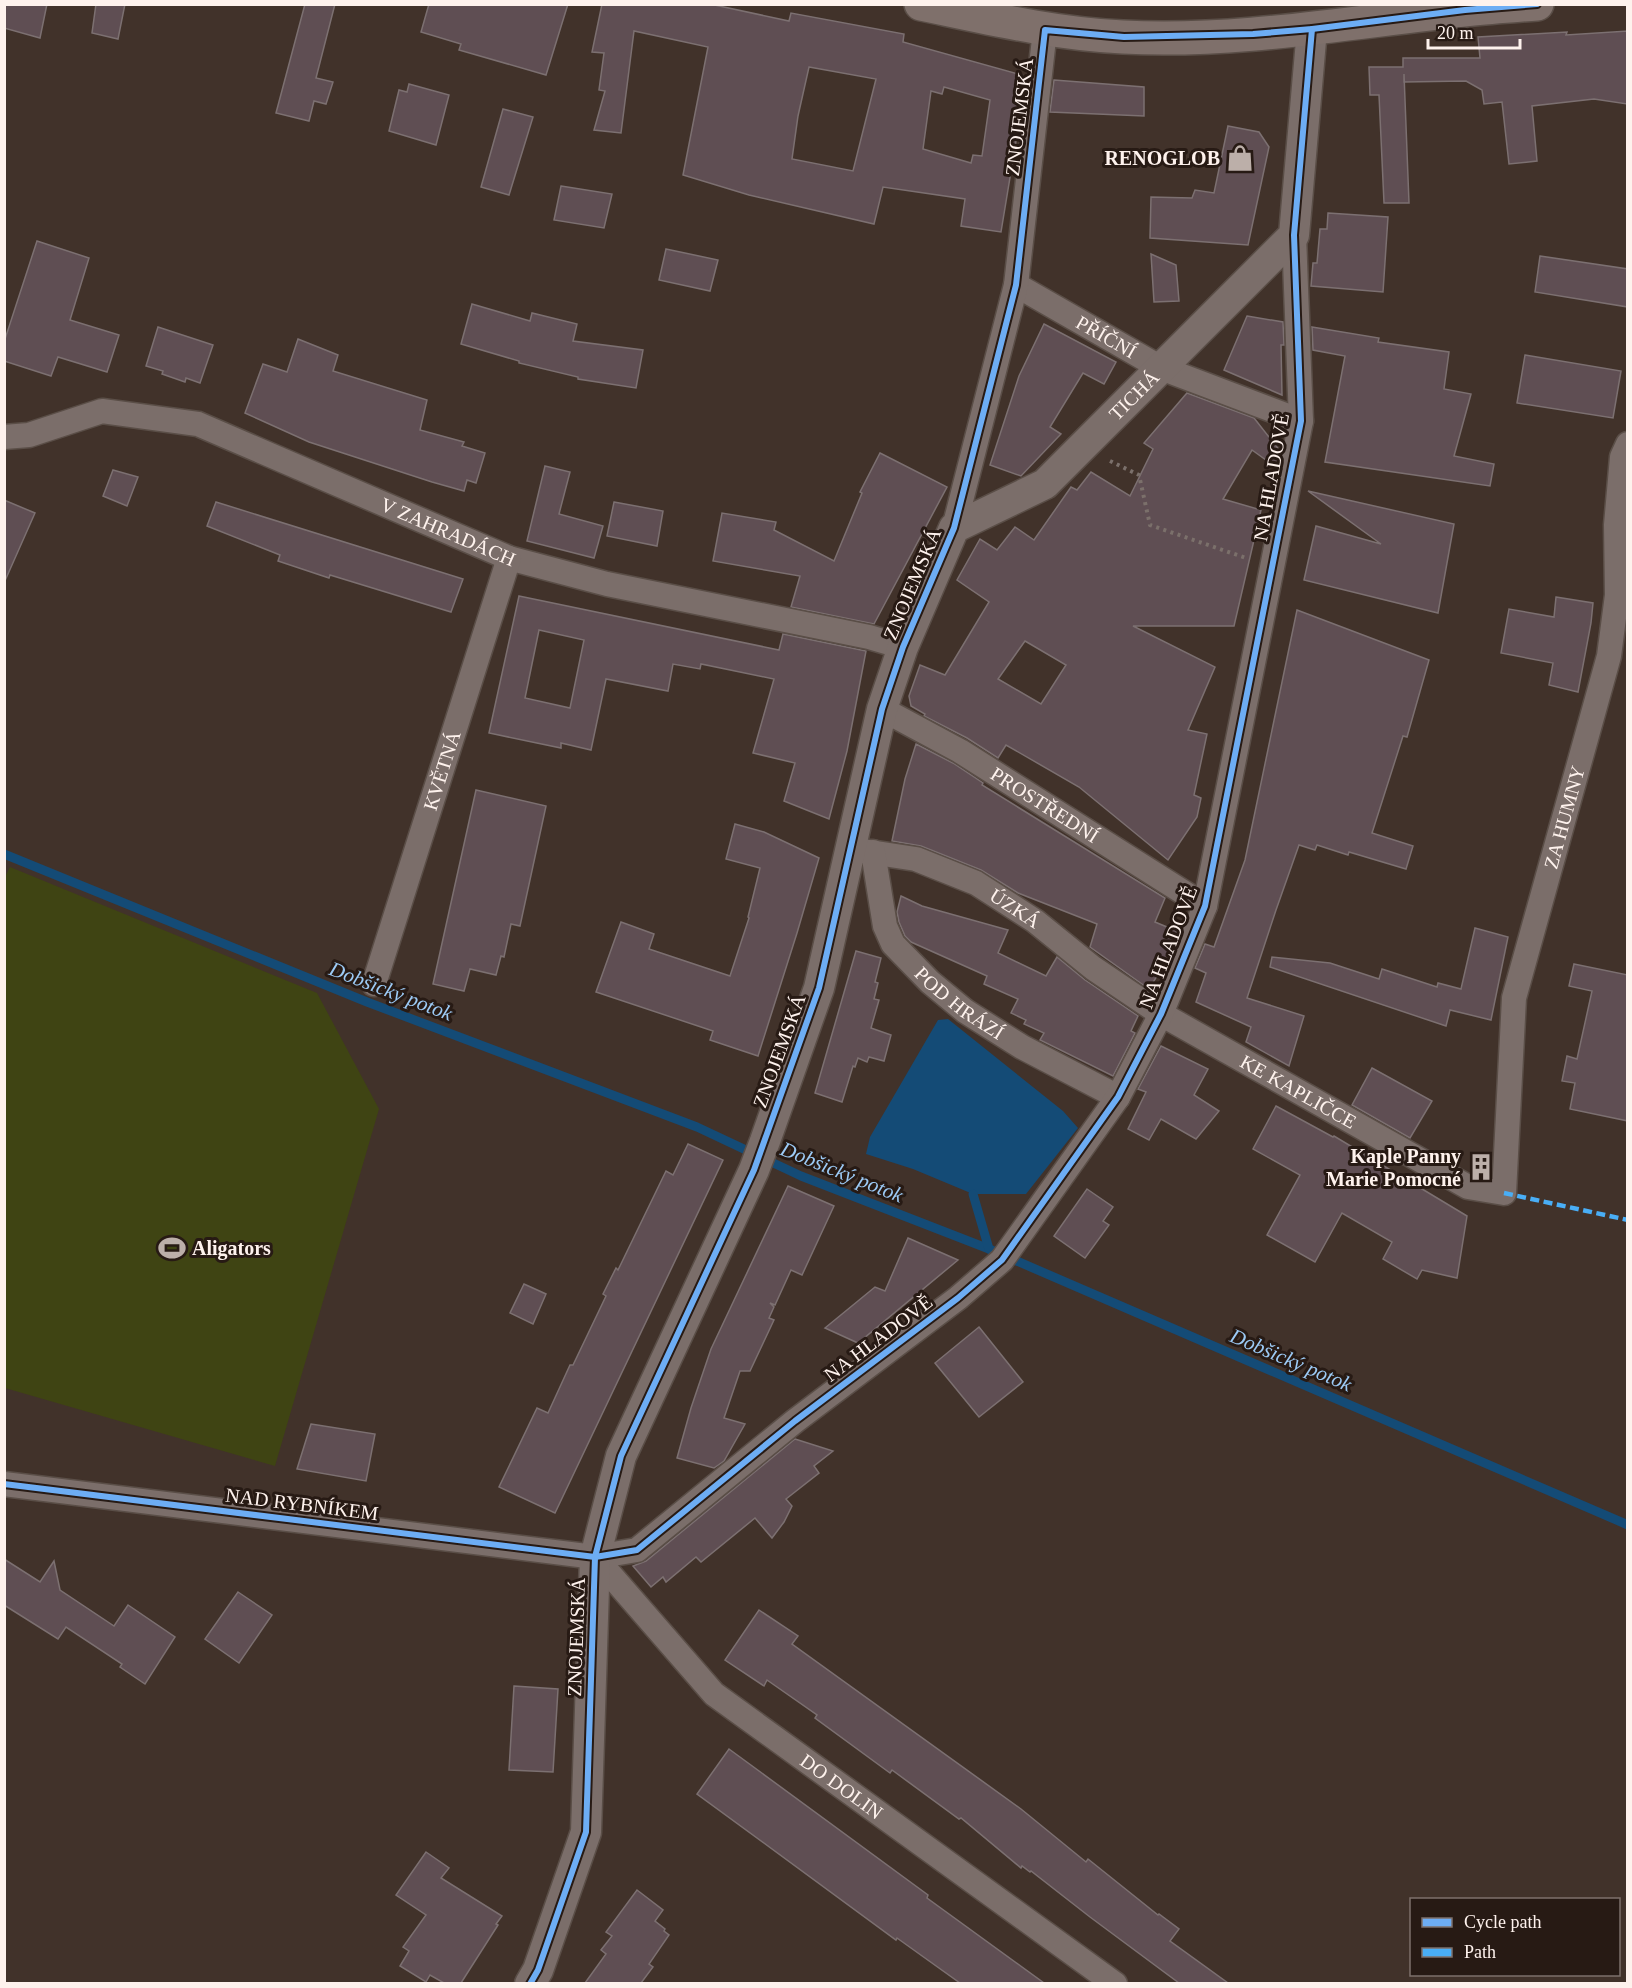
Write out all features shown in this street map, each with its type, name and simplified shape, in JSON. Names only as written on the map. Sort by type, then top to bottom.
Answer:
[{"type":"main road","points":[[921,4],[1046,30],[1134,37],[1242,34],[1312,29],[1464,7],[1537,4]]},
{"type":"street","name":"NA HLADOVĚ","points":[[595,1557],[637,1550],[795,1422],[958,1298],[1007,1252],[1118,1097],[1161,1014],[1205,906],[1301,421],[1294,235],[1312,29]]},
{"type":"street","name":"ZNOJEMSKÁ","points":[[530,1983],[538,1970],[585,1832],[595,1557],[621,1456],[754,1170],[819,988],[862,850],[882,709],[903,646],[954,528],[1016,285],[1046,30]]},
{"type":"street","name":"TICHÁ","points":[[954,528],[1045,484],[1294,235]]},
{"type":"street","name":"PŘÍČNÍ","points":[[1016,285],[1161,368],[1301,421]]},
{"type":"street","name":"V ZAHRADÁCH","points":[[4,437],[29,435],[102,411],[198,424],[509,558],[607,584],[869,637],[903,646]]},
{"type":"street","name":"ZA HUMNY","points":[[1504,1193],[1514,998],[1609,656],[1617,595],[1616,525],[1622,457],[1628,444]]},
{"type":"street","name":"KVĚTNÁ","points":[[374,984],[509,558]]},
{"type":"street","name":"PROSTŘEDNÍ","points":[[882,709],[960,751],[1205,906]]},
{"type":"street","name":"ÚZKÁ","points":[[862,850],[916,859],[976,883],[1035,921],[1093,968],[1161,1014]]},
{"type":"street","name":"POD HRÁZÍ","points":[[862,850],[885,926],[893,944],[930,982],[966,1011],[1022,1047],[1118,1097]]},
{"type":"street","name":"KE KAPLIČCE","points":[[1161,1014],[1468,1187],[1504,1193]]},
{"type":"street","name":"NAD RYBNÍKEM","points":[[4,1484],[595,1557]]},
{"type":"street","name":"DO DOLIN","points":[[595,1557],[714,1694],[1115,1983]]},
{"type":"path","points":[[1081,448],[1139,475],[1149,525],[1272,568]]},
{"type":"green space","name":"Aligators","points":[[10,867],[317,993],[379,1109],[275,1466],[5,1388],[4,879]]},
{"type":"water","points":[[948,1019],[1063,1111],[1078,1128],[1026,1194],[973,1194],[913,1169],[866,1154],[870,1137],[938,1020]]},
{"type":"building","points":[[4,4],[47,4],[40,38],[4,28]]},
{"type":"building","points":[[96,4],[125,4],[118,39],[92,33]]},
{"type":"building","points":[[305,4],[335,4],[316,78],[333,82],[326,104],[314,101],[309,121],[276,113]]},
{"type":"building","points":[[429,4],[568,4],[546,75],[459,50],[461,44],[421,32]]},
{"type":"building","points":[[602,4],[710,4],[789,21],[791,13],[904,34],[903,42],[1025,76],[1001,232],[961,226],[965,199],[883,187],[874,224],[749,195],[683,175],[708,47],[634,31],[621,133],[594,130],[605,91],[599,90],[604,53],[592,52]],"holes":[[[809,67],[876,79],[853,171],[792,159],[798,116]],[[944,87],[990,100],[982,156],[973,155],[971,163],[923,149],[931,91],[942,94]]]},
{"type":"building","points":[[1628,31],[1627,104],[1594,99],[1532,106],[1537,161],[1509,164],[1502,102],[1484,104],[1482,90],[1466,81],[1404,82],[1409,203],[1384,203],[1379,95],[1370,95],[1369,67],[1403,67],[1403,58],[1480,58],[1478,37]]},
{"type":"building","points":[[1054,80],[1144,87],[1144,116],[1050,112]]},
{"type":"building","points":[[409,84],[449,95],[436,145],[389,131],[399,90],[407,92]]},
{"type":"building","points":[[503,109],[533,117],[509,195],[481,187]]},
{"type":"building","points":[[1228,126],[1259,132],[1269,147],[1248,245],[1150,238],[1151,197],[1192,198],[1195,190],[1214,193]]},
{"type":"building","points":[[561,186],[612,194],[604,228],[554,220]]},
{"type":"building","points":[[1328,213],[1388,217],[1383,292],[1311,286],[1313,263],[1317,263],[1320,229],[1327,229]]},
{"type":"building","points":[[37,241],[89,258],[70,320],[119,335],[107,372],[58,357],[51,376],[4,361],[4,342]]},
{"type":"building","points":[[666,249],[718,260],[710,291],[659,280]]},
{"type":"building","points":[[1151,254],[1176,265],[1179,301],[1154,302]]},
{"type":"building","points":[[1540,256],[1628,269],[1628,307],[1535,292]]},
{"type":"building","points":[[472,304],[530,321],[532,313],[577,324],[573,341],[643,350],[636,388],[578,379],[578,377],[519,363],[519,361],[461,344]]},
{"type":"building","points":[[1247,316],[1283,322],[1282,395],[1224,370]]},
{"type":"building","points":[[1044,324],[1116,362],[1104,384],[1083,373],[1050,427],[1061,434],[1021,476],[990,465],[1019,376]]},
{"type":"building","points":[[158,327],[213,345],[200,383],[186,378],[185,382],[162,374],[163,371],[146,366]]},
{"type":"building","points":[[1312,327],[1379,338],[1378,342],[1449,352],[1444,389],[1471,394],[1454,456],[1494,464],[1490,486],[1325,462],[1345,356],[1313,350]]},
{"type":"building","points":[[298,339],[338,355],[333,371],[427,400],[420,430],[464,442],[462,446],[485,453],[476,483],[467,480],[464,491],[432,482],[309,442],[245,413],[263,364],[287,372]]},
{"type":"building","points":[[1525,355],[1621,371],[1613,418],[1517,403]]},
{"type":"building","points":[[1187,393],[1254,418],[1280,451],[1277,468],[1252,450],[1223,499],[1261,510],[1234,626],[1133,626],[1215,667],[1188,730],[1207,734],[1194,795],[1201,798],[1197,817],[1168,860],[1079,787],[1006,745],[998,758],[967,738],[924,716],[925,714],[911,706],[909,696],[920,665],[945,675],[989,602],[957,580],[980,539],[997,550],[1015,527],[1034,540],[1071,487],[1077,490],[1091,472],[1130,496],[1153,449],[1144,443]],"holes":[[[1025,641],[1066,665],[1041,704],[998,679]]]},
{"type":"building","points":[[880,453],[947,487],[874,624],[791,607],[800,576],[713,561],[722,513],[776,522],[774,530],[834,561],[862,493],[860,492]]},
{"type":"building","points":[[545,466],[570,472],[559,514],[603,526],[594,558],[527,541]]},
{"type":"building","points":[[113,470],[138,477],[127,506],[103,496]]},
{"type":"building","points":[[1308,491],[1454,524],[1438,613],[1304,580],[1316,526],[1381,544]]},
{"type":"building","points":[[4,500],[35,513],[4,583]]},
{"type":"building","points":[[216,502],[463,579],[451,612],[330,575],[329,578],[278,561],[280,555],[207,526]]},
{"type":"building","points":[[614,502],[663,511],[657,546],[607,536]]},
{"type":"building","points":[[519,596],[779,650],[783,634],[866,651],[847,751],[829,819],[784,801],[795,763],[753,753],[774,679],[701,664],[700,669],[673,664],[668,691],[606,679],[591,750],[561,743],[561,748],[489,733]],"holes":[[[539,630],[584,640],[570,708],[525,698]]]},
{"type":"building","points":[[1556,597],[1593,603],[1578,692],[1549,685],[1553,663],[1501,653],[1509,609],[1554,617]]},
{"type":"building","points":[[1297,610],[1429,660],[1407,737],[1403,736],[1372,833],[1413,846],[1406,869],[1349,852],[1348,855],[1317,845],[1315,850],[1299,845],[1276,910],[1247,998],[1304,1016],[1289,1066],[1246,1042],[1251,1027],[1196,1002],[1206,973],[1195,968],[1205,944],[1214,947],[1245,860]]},
{"type":"building","points":[[916,744],[953,763],[983,783],[982,785],[1165,898],[1155,922],[1179,932],[1170,955],[1149,989],[1090,947],[1097,924],[1018,893],[981,870],[921,846],[892,841],[905,779]]},
{"type":"building","points":[[476,790],[546,806],[520,926],[511,924],[504,957],[501,956],[496,975],[470,969],[464,991],[433,984]]},
{"type":"building","points":[[735,824],[764,832],[819,858],[758,1056],[710,1040],[713,1031],[596,992],[621,922],[654,934],[649,949],[730,976],[749,918],[760,868],[726,859]]},
{"type":"building","points":[[901,896],[922,906],[1008,930],[998,953],[1046,976],[1057,957],[1085,980],[1138,1016],[1131,1031],[1135,1033],[1113,1076],[1040,1040],[1044,1033],[1024,1024],[1026,1020],[1011,1013],[1018,999],[984,984],[987,976],[911,942],[905,936],[899,922],[897,912]]},
{"type":"building","points":[[1475,928],[1508,937],[1491,1020],[1450,1010],[1446,1026],[1270,967],[1272,957],[1330,963],[1379,979],[1382,969],[1437,987],[1438,983],[1461,989]]},
{"type":"building","points":[[856,951],[881,958],[875,982],[878,983],[874,999],[879,1000],[871,1028],[891,1035],[884,1061],[869,1057],[867,1062],[858,1058],[855,1067],[853,1066],[842,1102],[815,1093]]},
{"type":"building","points":[[1574,964],[1628,975],[1628,1121],[1570,1109],[1575,1083],[1562,1081],[1567,1056],[1577,1059],[1592,991],[1569,986]]},
{"type":"building","points":[[1161,1046],[1208,1069],[1194,1095],[1219,1111],[1196,1139],[1161,1119],[1149,1140],[1128,1129],[1146,1092],[1138,1089]]},
{"type":"building","points":[[1372,1068],[1432,1101],[1410,1138],[1352,1105]]},
{"type":"building","points":[[1276,1106],[1334,1136],[1467,1216],[1457,1278],[1422,1270],[1417,1279],[1383,1259],[1392,1242],[1342,1213],[1315,1262],[1267,1235],[1300,1175],[1253,1149]]},
{"type":"building","points":[[688,1144],[723,1160],[555,1513],[499,1487],[537,1408],[548,1413],[606,1296],[603,1294],[616,1268],[618,1270],[666,1171],[673,1175]]},
{"type":"building","points":[[788,1186],[834,1206],[802,1275],[791,1270],[775,1305],[770,1303],[774,1307],[769,1318],[774,1320],[750,1371],[740,1371],[724,1418],[745,1424],[724,1461],[714,1468],[677,1458],[711,1349]]},
{"type":"building","points":[[1087,1189],[1113,1207],[1103,1221],[1109,1225],[1085,1258],[1054,1236]]},
{"type":"building","points":[[908,1238],[958,1260],[858,1343],[825,1328],[875,1287],[885,1291]]},
{"type":"building","points":[[524,1284],[546,1294],[533,1324],[510,1313]]},
{"type":"building","points":[[979,1327],[1023,1382],[979,1417],[935,1363]]},
{"type":"building","points":[[311,1424],[375,1434],[366,1481],[297,1469]]},
{"type":"building","points":[[795,1439],[833,1451],[814,1466],[819,1473],[786,1499],[792,1506],[772,1538],[755,1518],[701,1562],[696,1557],[666,1582],[663,1577],[651,1587],[633,1566],[646,1561]]},
{"type":"building","points":[[4,1559],[40,1582],[54,1561],[60,1590],[114,1626],[128,1605],[175,1637],[145,1684],[120,1667],[122,1664],[66,1627],[58,1639],[4,1605]]},
{"type":"building","points":[[238,1592],[272,1615],[239,1663],[205,1639]]},
{"type":"building","points":[[759,1610],[798,1636],[792,1644],[1021,1809],[1086,1862],[1088,1859],[1179,1929],[1170,1941],[1228,1983],[1179,1983],[1031,1871],[1022,1866],[1021,1868],[961,1818],[959,1819],[892,1770],[890,1773],[815,1718],[817,1715],[767,1680],[764,1686],[725,1660]]},
{"type":"building","points":[[514,1686],[558,1689],[553,1772],[509,1770]]},
{"type":"building","points":[[729,1749],[1044,1983],[960,1983],[897,1938],[896,1940],[697,1794]]},
{"type":"building","points":[[426,1852],[449,1868],[441,1878],[502,1916],[461,1983],[444,1983],[430,1975],[426,1982],[400,1966],[409,1951],[403,1947],[426,1915],[396,1895]]},
{"type":"building","points":[[637,1890],[663,1910],[655,1921],[669,1935],[649,1964],[653,1967],[641,1983],[585,1983],[606,1954],[601,1950],[612,1936],[606,1932]]},
{"type":"waterway","name":"Dobšický potok","points":[[4,854],[367,1002],[697,1127],[801,1176],[989,1249],[1628,1525]]},
{"type":"waterway","points":[[973,1194],[989,1249]]},
{"type":"marked path","points":[[1504,1193],[1628,1220]]},
{"type":"cycle path","points":[[530,1984],[538,1970],[586,1832],[595,1557],[621,1456],[754,1170],[819,988],[882,709],[903,647],[954,528],[1016,285],[1045,30],[1124,37],[1253,34],[1537,4]]},
{"type":"cycle path","points":[[4,1484],[595,1557],[637,1550],[795,1421],[958,1298],[1002,1260],[1118,1097],[1161,1014],[1205,906],[1301,421],[1294,235],[1312,29]]},
{"type":"place","name":"RENOGLOB","points":[[1240,158]]},
{"type":"place","name":"Kaple Panny Marie Pomocné","points":[[1481,1167]]},
{"type":"place","name":"Aligators","points":[[172,1248]]}]
